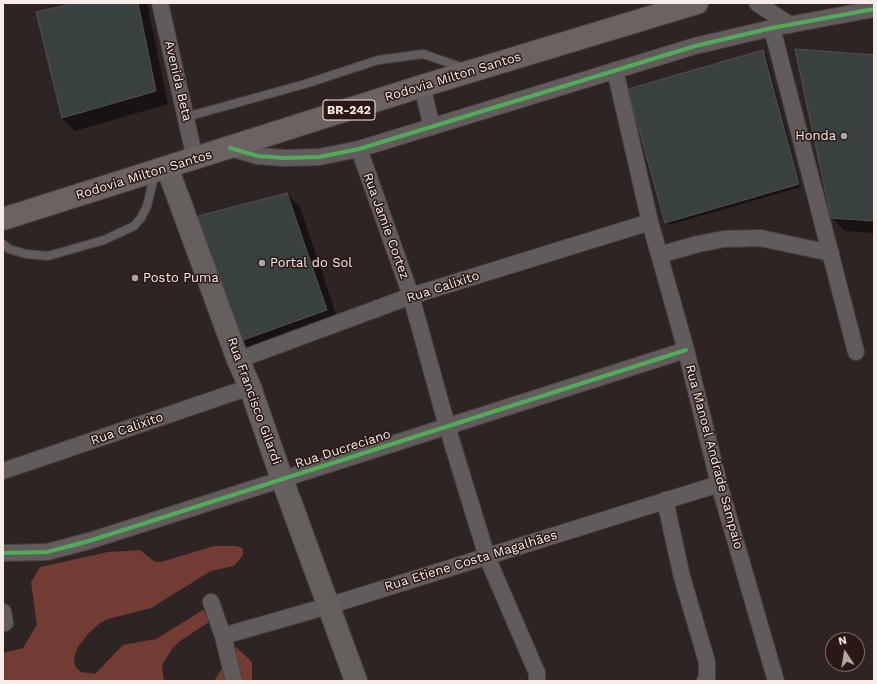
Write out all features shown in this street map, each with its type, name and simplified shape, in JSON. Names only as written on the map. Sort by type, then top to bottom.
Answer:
[{"type":"highway","name":"Rodovia Milton Santos","points":[[3,219],[473,71],[658,9],[697,3]]},
{"type":"street","name":"Avenida Beta","points":[[160,3],[195,159]]},
{"type":"street","points":[[757,3],[790,25]]},
{"type":"street","points":[[230,148],[258,156],[290,158],[319,157],[359,149],[695,46],[772,28],[874,9]]},
{"type":"street","points":[[772,28],[856,352]]},
{"type":"street","name":"Rua Manoel Andrade Sampaio","points":[[615,70],[650,222],[686,350],[719,484],[776,681]]},
{"type":"street","points":[[422,86],[432,127]]},
{"type":"street","name":"Rua Jamie Cortez","points":[[359,149],[411,296],[447,426],[487,557],[537,673],[537,681]]},
{"type":"street","name":"Rua Francisco Gilardi","points":[[161,169],[250,387],[356,681]]},
{"type":"street","name":"Rua Calixito","points":[[238,360],[411,296],[650,222]]},
{"type":"street","points":[[659,254],[724,239],[760,238],[831,253]]},
{"type":"street","name":"Rua Ducreciano","points":[[3,553],[48,552],[89,541],[686,350]]},
{"type":"street","name":"Rua Calixito","points":[[3,471],[250,387]]},
{"type":"street","name":"Rua Etiene Costa Magalhães","points":[[222,636],[328,606],[719,484]]},
{"type":"street","points":[[665,500],[682,577],[707,662],[707,678],[705,681]]},
{"type":"street","points":[[210,602],[222,636],[234,681]]},
{"type":"lane","points":[[186,117],[305,84],[378,60],[423,54],[473,71]]},
{"type":"lane","points":[[3,244],[9,249],[26,254],[48,256],[104,240],[134,226],[141,218],[147,206],[161,169]]},
{"type":"shaded area","points":[[214,546],[236,546],[243,548],[243,555],[234,566],[211,571],[151,608],[108,619],[100,623],[88,634],[78,647],[75,655],[74,662],[76,668],[81,672],[95,674],[123,645],[156,639],[203,610],[212,620],[180,641],[172,649],[162,665],[164,681],[3,681],[3,653],[23,648],[37,625],[31,582],[40,567],[108,552],[140,550],[155,562],[161,562]]},
{"type":"shaded area","points":[[236,647],[252,662],[252,681],[214,681]]},
{"type":"building","points":[[75,3],[138,3],[156,91],[62,118],[36,12]]},
{"type":"building","name":"Honda","points":[[795,49],[874,55],[874,221],[831,218]]},
{"type":"building","points":[[763,50],[799,184],[665,223],[628,89]]},
{"type":"building","name":"Portal do Sol","points":[[287,193],[327,310],[240,341],[198,216]]},
{"type":"cycle path","points":[[230,148],[258,156],[284,158],[319,157],[359,149],[695,46],[772,28],[874,9]]},
{"type":"cycle path","points":[[3,553],[47,552],[89,541],[686,350]]},
{"type":"place","name":"Honda","points":[[844,136]]},
{"type":"place","name":"Portal do Sol","points":[[262,263]]},
{"type":"place","name":"Posto Puma","points":[[135,278]]}]
